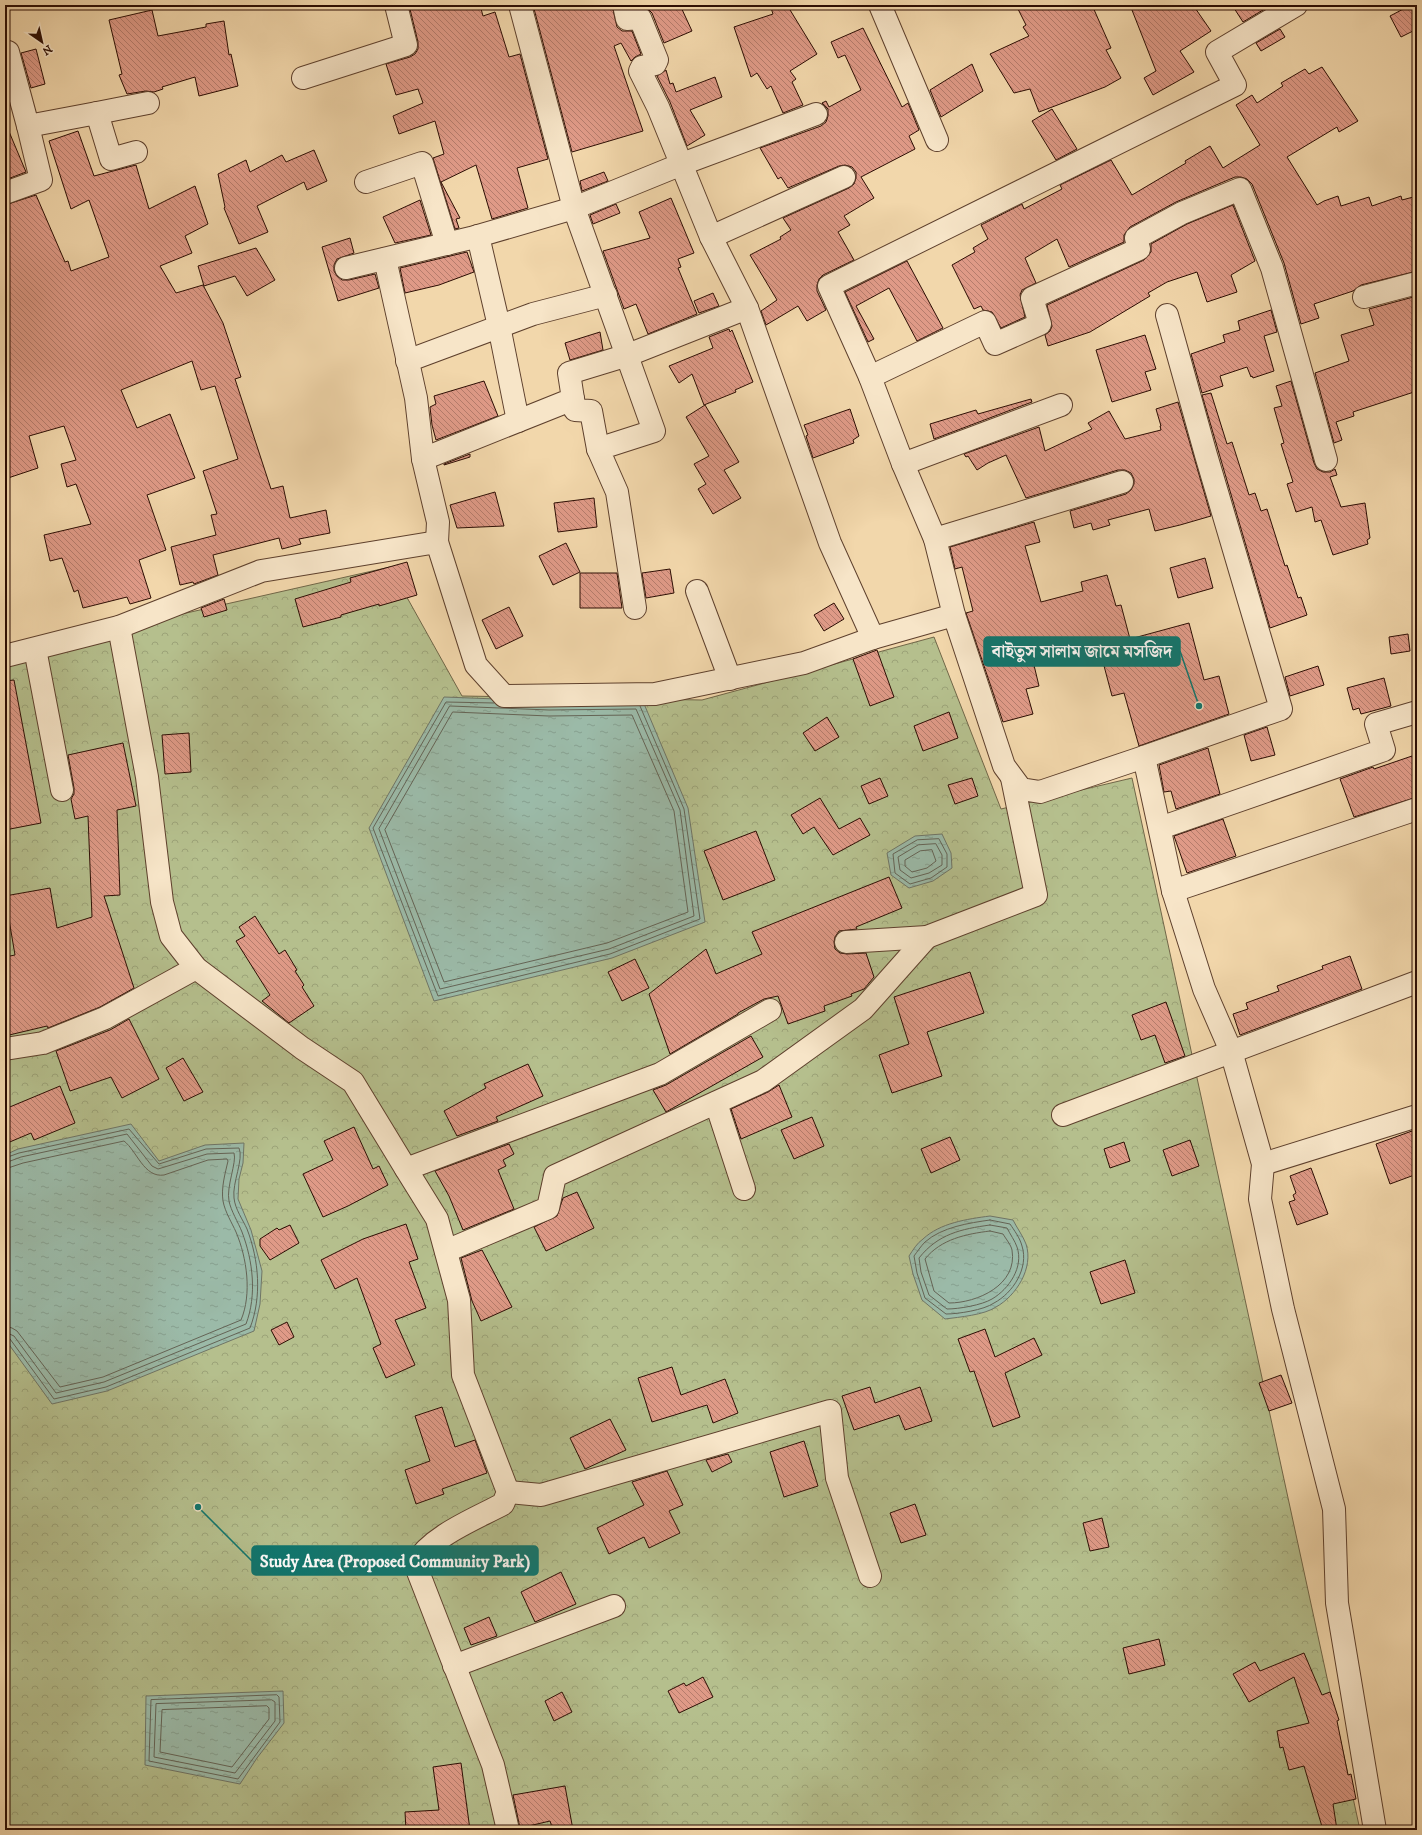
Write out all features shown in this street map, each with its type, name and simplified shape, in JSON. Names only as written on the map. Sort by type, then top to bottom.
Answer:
[{"type":"street","points":[[303,78],[406,45],[396,5]]},
{"type":"street","points":[[520,5],[574,208],[654,431],[598,449]]},
{"type":"street","points":[[624,5],[627,19],[640,18],[657,60],[654,64],[642,67],[640,71],[658,107],[712,237],[747,308],[830,543],[873,638]]},
{"type":"street","points":[[880,5],[937,140]]},
{"type":"street","points":[[1167,315],[1206,455],[1281,709],[1040,792],[1021,789],[1004,766],[954,615],[935,540],[903,464],[870,377],[829,286],[1235,86],[1218,52],[1296,5]]},
{"type":"street","points":[[5,53],[8,52],[41,180],[5,193]]},
{"type":"street","points":[[28,126],[148,103]]},
{"type":"street","points":[[97,113],[111,159],[136,152]]},
{"type":"street","points":[[346,268],[478,236],[574,208],[682,164],[816,114]]},
{"type":"street","points":[[366,182],[422,163],[447,244]]},
{"type":"street","points":[[712,237],[844,177]]},
{"type":"street","points":[[870,377],[985,322],[995,344],[1040,324],[1032,298],[1139,248],[1136,238],[1182,213],[1240,189],[1272,268],[1326,460]]},
{"type":"street","points":[[478,236],[500,326],[518,420]]},
{"type":"street","points":[[385,259],[416,398],[424,459],[438,522],[437,542],[476,665],[504,696],[655,694],[804,663],[873,638],[954,615]]},
{"type":"street","points":[[1364,297],[1417,283]]},
{"type":"street","points":[[408,361],[533,314],[606,295]]},
{"type":"street","points":[[635,608],[616,492],[598,449],[591,411],[575,410],[569,373],[628,355],[747,308]]},
{"type":"street","points":[[424,459],[518,420],[574,399]]},
{"type":"street","points":[[903,464],[1061,405]]},
{"type":"street","points":[[935,540],[1122,482]]},
{"type":"street","points":[[5,656],[119,627],[261,571],[437,542]]},
{"type":"street","points":[[697,591],[730,679]]},
{"type":"street","points":[[119,627],[147,777],[162,902],[171,936],[196,968],[302,1048],[353,1082],[437,1219],[459,1300],[463,1375],[508,1492],[503,1504],[434,1542],[421,1553],[415,1564],[492,1765],[508,1830]]},
{"type":"street","points":[[35,649],[62,790]]},
{"type":"street","points":[[1160,828],[1384,750],[1376,724],[1417,712]]},
{"type":"street","points":[[1144,757],[1173,891],[1204,989],[1231,1051],[1263,1164],[1260,1199],[1282,1309],[1334,1509],[1337,1603],[1375,1830]]},
{"type":"street","points":[[846,942],[927,937],[1036,895],[1012,778]]},
{"type":"street","points":[[1173,891],[1417,809]]},
{"type":"street","points":[[446,1251],[548,1208],[555,1176],[763,1082],[862,1009],[927,937]]},
{"type":"street","points":[[5,1049],[43,1043],[105,1018],[196,968]]},
{"type":"street","points":[[1063,1115],[1417,982]]},
{"type":"street","points":[[406,1169],[660,1074],[770,1010]]},
{"type":"street","points":[[716,1103],[744,1189]]},
{"type":"street","points":[[1263,1164],[1417,1116]]},
{"type":"street","points":[[508,1492],[541,1494],[830,1411],[837,1478],[870,1576]]},
{"type":"street","points":[[454,1666],[614,1606]]},
{"type":"green space","points":[[390,567],[462,696],[702,700],[934,637],[1001,809],[1132,778],[1360,1830],[5,1830],[5,654]]},
{"type":"water","points":[[444,697],[549,701],[642,699],[688,808],[705,922],[612,958],[434,1001],[369,828]]},
{"type":"water","points":[[942,834],[951,853],[952,868],[933,881],[909,888],[891,875],[887,853],[915,836]]},
{"type":"water","points":[[131,1124],[159,1161],[205,1145],[244,1143],[238,1199],[251,1230],[262,1271],[260,1304],[254,1331],[107,1391],[52,1404],[5,1339],[5,1155],[18,1149]]},
{"type":"water","points":[[990,1216],[1013,1220],[1025,1241],[1028,1253],[1028,1262],[1022,1280],[1010,1296],[991,1310],[972,1315],[945,1319],[922,1300],[913,1274],[909,1256],[919,1242],[937,1229],[963,1220]]},
{"type":"water","points":[[283,1691],[284,1723],[257,1758],[240,1784],[145,1765],[146,1696]]},
{"type":"building","points":[[409,5],[480,5],[483,16],[495,12],[509,57],[520,54],[548,159],[517,168],[528,208],[492,219],[476,165],[441,182],[460,218],[456,219],[459,228],[455,229],[433,158],[444,154],[435,121],[399,134],[393,116],[423,103],[418,89],[396,95],[386,64],[410,57],[415,54],[418,49],[418,42]]},
{"type":"building","points":[[533,5],[612,5],[617,27],[622,31],[632,31],[641,54],[631,61],[621,43],[614,46],[643,131],[572,152]]},
{"type":"building","points":[[680,5],[692,31],[664,43],[652,13],[647,8],[640,6]]},
{"type":"building","points":[[770,5],[787,5],[817,54],[790,71],[796,79],[792,82],[803,105],[783,113],[771,86],[767,89],[757,73],[751,77],[734,27],[773,14]]},
{"type":"building","points":[[1016,5],[1092,5],[1111,48],[1106,50],[1121,78],[1105,87],[1039,112],[1030,89],[1014,93],[990,54],[1029,36],[1023,27],[1026,25]]},
{"type":"building","points":[[1130,5],[1193,5],[1211,31],[1180,51],[1194,72],[1153,95],[1144,78],[1156,71]]},
{"type":"building","points":[[1232,5],[1259,5],[1263,10],[1243,22]]},
{"type":"building","points":[[1411,5],[1417,5],[1417,29],[1401,37],[1390,16]]},
{"type":"building","points":[[152,10],[158,36],[206,27],[206,24],[224,21],[229,55],[231,54],[238,86],[199,96],[195,77],[162,87],[163,89],[154,92],[146,91],[127,94],[119,75],[122,74],[109,20]]},
{"type":"building","points":[[863,28],[902,107],[908,103],[919,130],[909,136],[915,149],[861,177],[874,198],[844,216],[850,225],[838,232],[854,260],[823,275],[819,279],[817,291],[826,310],[807,321],[798,306],[766,325],[761,311],[777,300],[750,255],[781,239],[780,237],[791,230],[783,218],[849,188],[854,184],[856,172],[852,167],[845,165],[839,166],[788,188],[781,177],[778,179],[760,148],[821,126],[826,122],[828,116],[828,109],[822,103],[826,101],[829,107],[861,90],[845,55],[838,58],[831,42]]},
{"type":"building","points":[[1280,29],[1285,37],[1261,51],[1256,43]]},
{"type":"building","points":[[36,49],[45,84],[31,88],[21,53]]},
{"type":"building","points":[[972,64],[983,91],[941,117],[930,90]]},
{"type":"building","points":[[1322,67],[1358,121],[1339,132],[1337,127],[1287,157],[1317,205],[1338,196],[1341,206],[1369,197],[1372,206],[1401,196],[1402,200],[1417,196],[1417,271],[1361,285],[1353,291],[1314,304],[1319,318],[1301,324],[1284,263],[1252,184],[1247,179],[1235,177],[1176,202],[1130,227],[1124,235],[1124,242],[1069,267],[1057,239],[1025,258],[1036,283],[1022,290],[1020,295],[1025,317],[1001,328],[992,312],[983,310],[981,306],[974,309],[952,265],[975,252],[973,248],[988,239],[981,225],[1022,204],[1024,209],[1062,189],[1060,185],[1111,160],[1132,195],[1186,163],[1185,161],[1210,146],[1223,168],[1260,145],[1236,105],[1252,95],[1257,103],[1283,86],[1281,83],[1305,69],[1309,74]]},
{"type":"building","points":[[666,70],[670,84],[673,83],[676,92],[715,77],[722,97],[690,110],[705,135],[687,146],[670,102],[657,76]]},
{"type":"building","points":[[1052,109],[1077,149],[1056,160],[1032,121]]},
{"type":"building","points":[[5,122],[26,172],[5,180]]},
{"type":"building","points":[[78,131],[94,176],[136,165],[149,209],[195,186],[208,224],[185,236],[192,253],[160,266],[176,293],[203,285],[223,323],[241,377],[235,379],[271,489],[283,486],[290,518],[326,510],[330,533],[299,539],[301,544],[282,549],[279,538],[213,555],[218,575],[194,584],[193,582],[180,585],[171,547],[216,535],[211,515],[217,514],[203,471],[238,459],[215,386],[201,390],[192,361],[121,390],[137,428],[170,414],[195,478],[147,495],[166,550],[139,560],[151,598],[130,604],[127,597],[83,608],[78,590],[74,592],[62,558],[50,561],[44,535],[91,524],[76,484],[67,487],[61,464],[76,460],[64,426],[29,436],[38,468],[5,479],[5,205],[36,195],[65,262],[68,261],[71,271],[109,257],[89,200],[71,209],[49,141]]},
{"type":"building","points":[[314,150],[327,181],[307,190],[304,182],[257,206],[268,232],[239,244],[224,208],[218,174],[246,160],[250,172],[282,155],[286,162]]},
{"type":"building","points":[[604,172],[608,181],[582,191],[580,181]]},
{"type":"building","points":[[671,198],[694,253],[678,259],[681,267],[678,268],[697,314],[648,334],[636,304],[624,309],[603,251],[650,238],[639,212]]},
{"type":"building","points":[[420,200],[431,235],[395,243],[383,217]]},
{"type":"building","points":[[616,204],[620,213],[593,224],[590,215]]},
{"type":"building","points":[[1233,205],[1255,261],[1231,275],[1237,292],[1207,302],[1197,272],[1167,282],[1148,293],[1150,296],[1090,332],[1048,346],[1045,335],[1050,331],[1052,326],[1047,305],[1144,260],[1151,252],[1151,244],[1187,224]]},
{"type":"building","points":[[350,238],[354,253],[337,259],[334,265],[334,271],[342,280],[349,280],[375,274],[379,288],[338,301],[322,247]]},
{"type":"building","points":[[256,248],[275,280],[247,296],[235,276],[204,286],[198,266]]},
{"type":"building","points":[[467,252],[474,272],[439,285],[405,293],[400,268]]},
{"type":"building","points":[[907,261],[943,328],[917,341],[889,288],[856,306],[874,339],[868,342],[845,292]]},
{"type":"building","points":[[713,293],[719,306],[699,313],[694,301]]},
{"type":"building","points":[[1417,296],[1417,391],[1353,412],[1354,416],[1336,422],[1342,440],[1334,443],[1315,373],[1349,361],[1341,335],[1374,325],[1369,309]]},
{"type":"building","points":[[1271,310],[1277,332],[1264,336],[1274,371],[1253,378],[1252,376],[1251,377],[1247,367],[1220,376],[1223,386],[1202,393],[1191,354],[1225,342],[1223,335],[1240,330],[1238,321]]},
{"type":"building","points":[[729,329],[730,332],[732,330],[753,382],[735,390],[736,392],[704,405],[692,374],[679,383],[669,366],[713,348],[709,337]]},
{"type":"building","points":[[600,332],[603,350],[570,360],[565,343]]},
{"type":"building","points":[[1145,335],[1156,369],[1145,372],[1151,390],[1112,402],[1096,350]]},
{"type":"building","points":[[484,381],[498,416],[436,440],[432,425],[430,407],[436,404],[434,396]]},
{"type":"building","points":[[1291,381],[1317,469],[1323,472],[1330,472],[1335,469],[1337,475],[1330,477],[1341,507],[1365,503],[1370,538],[1367,540],[1368,544],[1333,555],[1321,520],[1315,522],[1312,507],[1296,512],[1287,484],[1293,482],[1281,444],[1284,443],[1274,408],[1282,406],[1276,386]]},
{"type":"building","points":[[1211,393],[1227,444],[1232,442],[1249,495],[1255,493],[1261,511],[1267,509],[1285,566],[1287,565],[1298,598],[1301,597],[1307,615],[1270,628],[1202,395]]},
{"type":"building","points":[[1031,399],[1032,402],[934,439],[930,424],[976,410],[978,414]]},
{"type":"building","points":[[1178,402],[1211,516],[1180,525],[1155,531],[1149,509],[1108,520],[1110,525],[1093,530],[1091,523],[1074,528],[1070,511],[1126,494],[1131,490],[1134,484],[1134,479],[1131,473],[1125,470],[1118,470],[1026,498],[1006,455],[977,470],[968,456],[966,457],[964,454],[1039,427],[1045,451],[1092,429],[1088,423],[1109,411],[1125,439],[1161,430],[1156,409]]},
{"type":"building","points":[[705,405],[739,462],[724,470],[741,498],[713,514],[698,489],[706,484],[694,464],[709,456],[686,417]]},
{"type":"building","points":[[850,409],[859,436],[853,440],[854,443],[813,458],[806,436],[808,435],[804,425]]},
{"type":"building","points":[[470,454],[470,457],[444,465],[444,464]]},
{"type":"building","points":[[495,492],[504,526],[457,528],[450,505]]},
{"type":"building","points":[[594,498],[597,527],[558,532],[554,503]]},
{"type":"building","points":[[1034,522],[1040,542],[1025,546],[1041,602],[1083,591],[1081,582],[1107,575],[1116,606],[1121,605],[1130,639],[1189,623],[1204,680],[1219,676],[1229,714],[1139,746],[1124,693],[1112,696],[1099,647],[1068,655],[1067,652],[1033,661],[1039,686],[1026,689],[1033,714],[1003,722],[966,613],[973,611],[962,567],[955,569],[950,547]]},
{"type":"building","points":[[566,543],[580,572],[553,585],[539,556]]},
{"type":"building","points":[[1205,558],[1213,588],[1178,598],[1170,568]]},
{"type":"building","points":[[407,562],[417,595],[379,606],[379,604],[341,615],[341,617],[303,627],[295,599],[351,582],[350,578]]},
{"type":"building","points":[[670,569],[674,593],[646,598],[642,573]]},
{"type":"building","points":[[580,573],[617,573],[622,608],[580,608]]},
{"type":"building","points":[[224,599],[227,610],[204,617],[201,608]]},
{"type":"building","points":[[834,603],[844,619],[824,631],[814,615]]},
{"type":"building","points":[[509,607],[523,636],[496,649],[482,620]]},
{"type":"building","points":[[1408,634],[1410,651],[1391,654],[1389,637]]},
{"type":"building","points":[[877,650],[894,697],[870,706],[853,659]]},
{"type":"building","points":[[1318,666],[1324,685],[1290,696],[1285,677]]},
{"type":"building","points":[[1384,678],[1391,706],[1361,714],[1359,708],[1353,710],[1347,688]]},
{"type":"building","points":[[14,680],[41,823],[5,830],[5,681]]},
{"type":"building","points":[[949,712],[958,738],[923,751],[914,726]]},
{"type":"building","points":[[827,717],[839,737],[815,751],[803,733]]},
{"type":"building","points":[[1267,727],[1275,755],[1251,761],[1244,735]]},
{"type":"building","points":[[189,733],[191,772],[165,774],[162,735]]},
{"type":"building","points":[[123,743],[136,806],[117,810],[120,895],[104,896],[134,988],[100,1007],[48,1028],[47,1026],[5,1036],[5,957],[15,955],[5,896],[50,888],[57,928],[92,917],[88,816],[75,819],[71,799],[74,794],[74,788],[68,755]]},
{"type":"building","points":[[1208,748],[1220,794],[1176,809],[1171,791],[1164,792],[1159,765]]},
{"type":"building","points":[[1412,756],[1417,769],[1417,797],[1354,817],[1340,779],[1373,767],[1374,769]]},
{"type":"building","points":[[880,778],[888,796],[869,804],[861,786]]},
{"type":"building","points":[[972,778],[978,796],[955,804],[948,785]]},
{"type":"building","points":[[820,798],[839,829],[860,818],[870,835],[833,855],[814,827],[803,834],[791,815]]},
{"type":"building","points":[[1223,819],[1236,856],[1187,873],[1174,836]]},
{"type":"building","points":[[756,831],[775,880],[723,900],[704,851]]},
{"type":"building","points":[[889,877],[902,908],[856,927],[857,929],[839,931],[835,937],[835,949],[840,953],[866,953],[874,977],[864,989],[851,994],[852,996],[824,1006],[825,1011],[788,1024],[778,996],[764,999],[670,1054],[649,994],[706,949],[716,974],[762,954],[752,932]]},
{"type":"building","points":[[255,916],[279,954],[285,950],[297,970],[295,971],[304,985],[302,987],[314,1006],[289,1023],[262,1001],[270,995],[236,941],[245,936],[239,927]]},
{"type":"building","points":[[1350,956],[1362,989],[1240,1035],[1233,1014],[1248,1009],[1246,1003],[1279,991],[1277,986],[1323,969],[1322,966]]},
{"type":"building","points":[[635,959],[649,988],[622,1001],[608,972]]},
{"type":"building","points":[[970,972],[984,1013],[927,1032],[942,1076],[892,1093],[879,1055],[909,1044],[894,997]]},
{"type":"building","points":[[1166,1002],[1185,1056],[1165,1063],[1155,1035],[1141,1040],[1132,1015]]},
{"type":"building","points":[[129,1019],[159,1079],[122,1098],[111,1077],[70,1091],[56,1051],[110,1030]]},
{"type":"building","points":[[751,1036],[763,1057],[666,1112],[653,1090],[666,1085]]},
{"type":"building","points":[[183,1058],[203,1092],[184,1101],[166,1068]]},
{"type":"building","points":[[528,1064],[543,1096],[496,1117],[498,1121],[457,1136],[444,1111],[486,1088],[484,1084]]},
{"type":"building","points":[[779,1085],[792,1117],[741,1139],[731,1109],[768,1092]]},
{"type":"building","points":[[60,1086],[75,1123],[34,1140],[31,1133],[5,1144],[5,1109]]},
{"type":"building","points":[[812,1117],[824,1146],[794,1159],[781,1130]]},
{"type":"building","points":[[354,1127],[373,1169],[379,1166],[388,1185],[323,1217],[303,1174],[333,1160],[324,1141]]},
{"type":"building","points":[[1412,1131],[1417,1145],[1417,1174],[1390,1184],[1376,1144]]},
{"type":"building","points":[[950,1137],[960,1160],[931,1173],[921,1149]]},
{"type":"building","points":[[1190,1140],[1199,1166],[1172,1176],[1163,1150]]},
{"type":"building","points":[[1124,1142],[1130,1161],[1110,1168],[1104,1149]]},
{"type":"building","points":[[509,1144],[514,1154],[503,1160],[506,1166],[498,1170],[514,1209],[463,1230],[449,1196],[435,1171]]},
{"type":"building","points":[[1311,1168],[1328,1214],[1297,1225],[1289,1202],[1295,1200],[1293,1195],[1296,1193],[1290,1176]]},
{"type":"building","points":[[577,1192],[594,1228],[546,1251],[534,1227],[557,1216],[563,1198]]},
{"type":"building","points":[[406,1224],[418,1259],[409,1262],[426,1308],[395,1320],[415,1365],[386,1378],[373,1348],[381,1344],[357,1278],[335,1289],[321,1260],[363,1239]]},
{"type":"building","points":[[290,1225],[299,1243],[270,1260],[260,1246],[260,1239],[277,1228],[279,1230]]},
{"type":"building","points":[[482,1250],[512,1307],[481,1321],[472,1301],[461,1258]]},
{"type":"building","points":[[1125,1260],[1135,1293],[1101,1304],[1090,1272]]},
{"type":"building","points":[[287,1322],[294,1337],[279,1345],[271,1330]]},
{"type":"building","points":[[985,1329],[995,1357],[1034,1338],[1042,1355],[1005,1373],[1020,1417],[993,1427],[974,1371],[970,1372],[958,1339]]},
{"type":"building","points":[[672,1367],[681,1395],[725,1379],[738,1413],[713,1423],[707,1405],[652,1422],[638,1378]]},
{"type":"building","points":[[1281,1375],[1292,1403],[1269,1411],[1259,1383]]},
{"type":"building","points":[[870,1387],[875,1403],[920,1387],[932,1421],[905,1430],[899,1415],[854,1430],[842,1396]]},
{"type":"building","points":[[442,1407],[455,1447],[475,1440],[487,1473],[442,1489],[444,1494],[416,1504],[405,1470],[430,1461],[415,1416]]},
{"type":"building","points":[[610,1419],[626,1450],[585,1469],[570,1438]]},
{"type":"building","points":[[804,1441],[818,1486],[784,1497],[770,1452]]},
{"type":"building","points":[[728,1454],[732,1462],[712,1472],[706,1460]]},
{"type":"building","points":[[667,1471],[683,1505],[669,1511],[680,1533],[649,1548],[644,1537],[609,1554],[597,1528],[644,1505],[632,1482]]},
{"type":"building","points":[[915,1504],[926,1535],[901,1543],[890,1513]]},
{"type":"building","points":[[1102,1518],[1109,1547],[1090,1551],[1083,1523]]},
{"type":"building","points":[[561,1572],[576,1604],[535,1622],[521,1592]]},
{"type":"building","points":[[489,1617],[497,1636],[471,1645],[464,1628]]},
{"type":"building","points":[[1159,1639],[1165,1665],[1129,1674],[1123,1648]]},
{"type":"building","points":[[1304,1653],[1322,1695],[1330,1692],[1339,1720],[1337,1721],[1348,1775],[1351,1774],[1356,1799],[1333,1804],[1337,1830],[1323,1830],[1304,1766],[1289,1770],[1283,1747],[1280,1748],[1277,1731],[1309,1723],[1294,1677],[1249,1702],[1233,1674],[1255,1662],[1260,1671]]},
{"type":"building","points":[[703,1677],[713,1697],[679,1713],[668,1691],[684,1683],[686,1686]]},
{"type":"building","points":[[562,1692],[572,1712],[554,1721],[545,1701]]},
{"type":"building","points":[[461,1763],[470,1830],[406,1830],[405,1812],[439,1810],[433,1767]]},
{"type":"building","points":[[565,1786],[573,1830],[553,1830],[550,1821],[520,1828],[513,1795]]},
{"type":"place","name":"বাইতুস সালাম জামে মসজিদ","points":[[1199,706]]},
{"type":"place","name":"Study Area (Proposed Community Park)","points":[[198,1507]]}]
